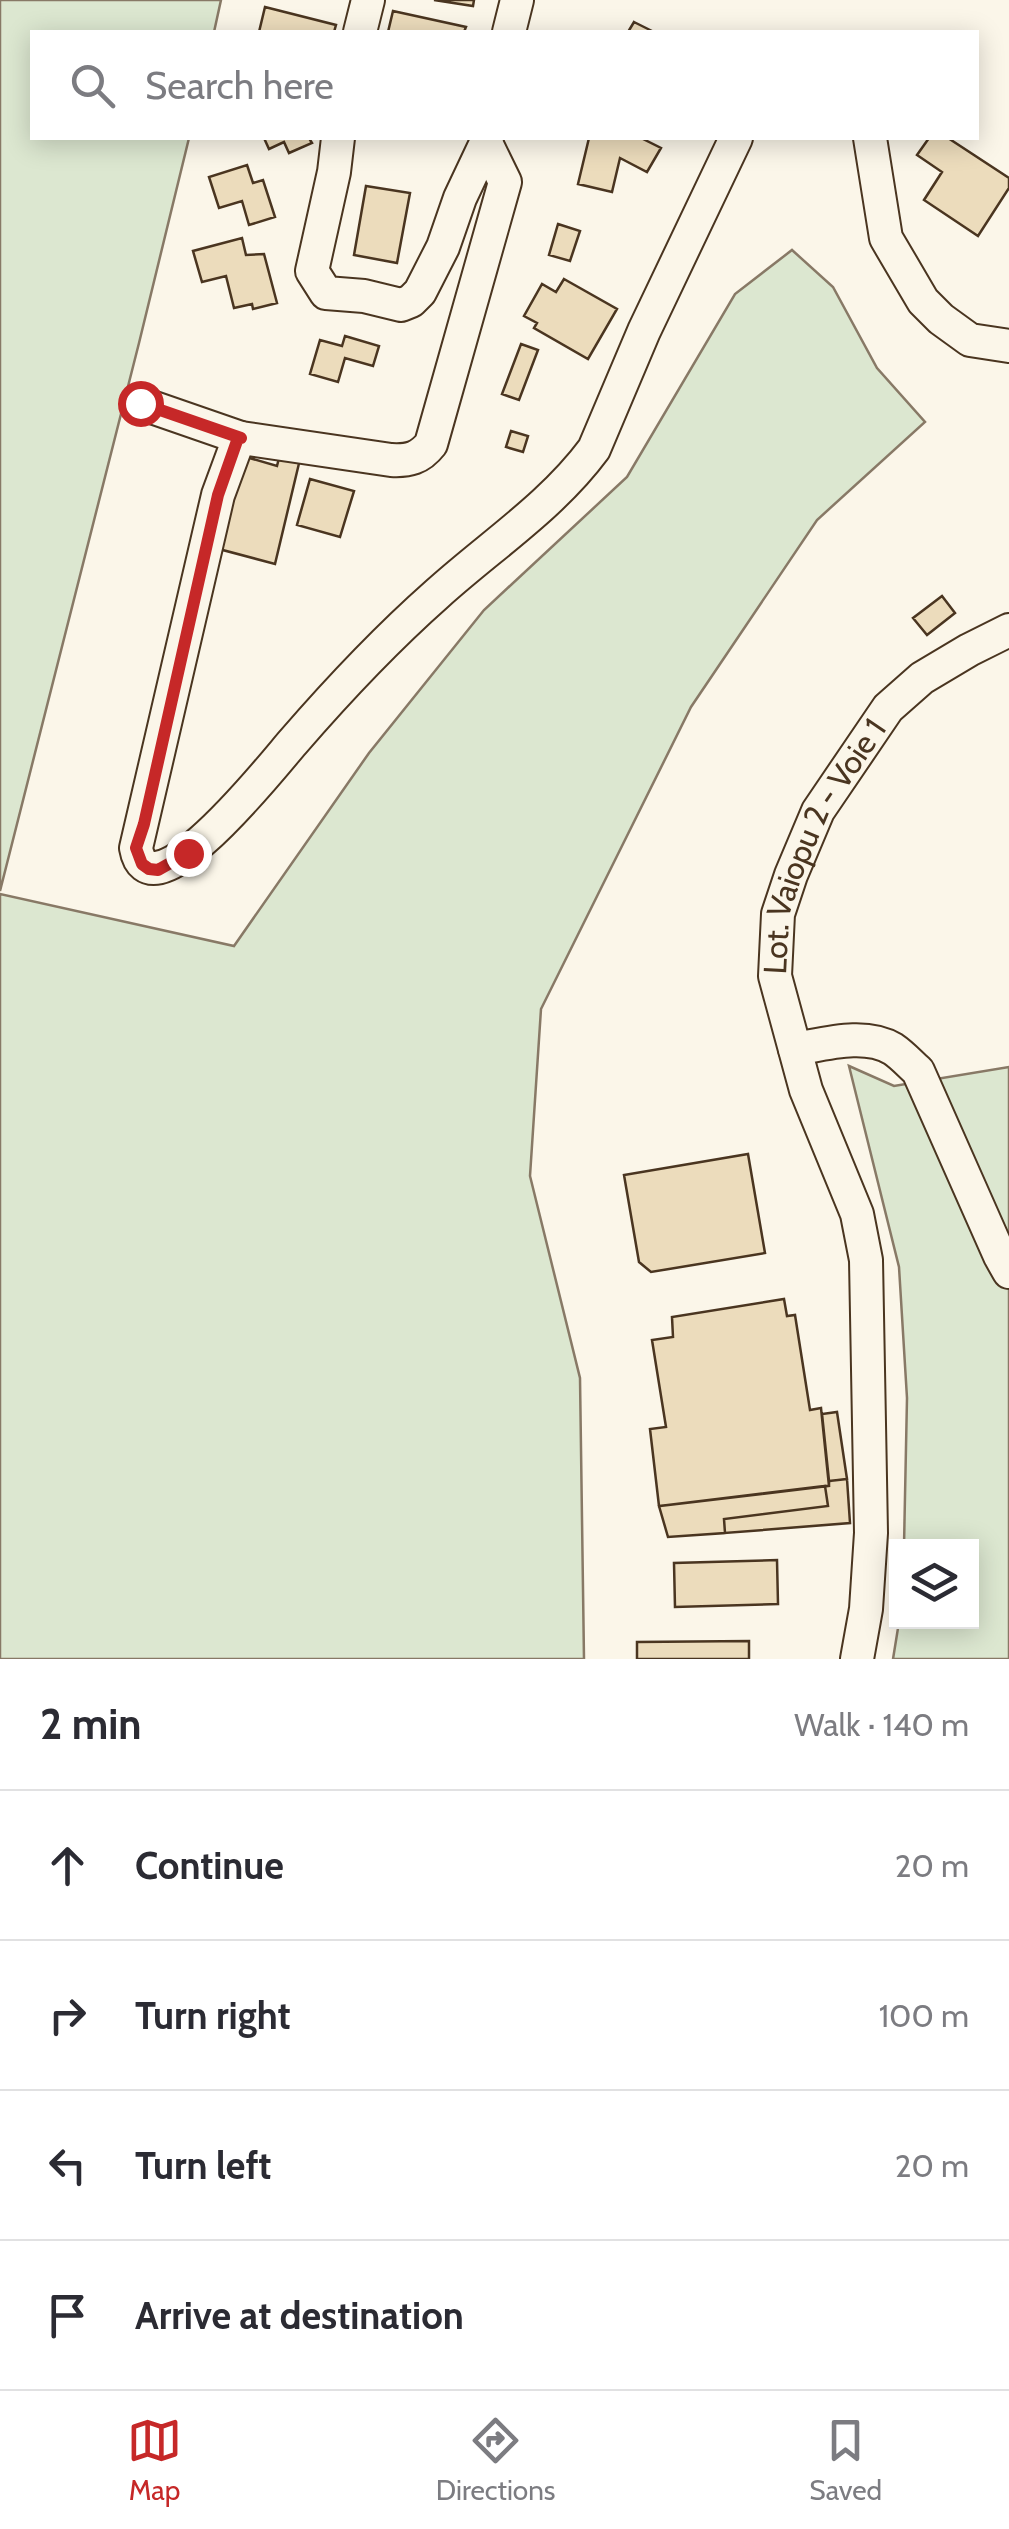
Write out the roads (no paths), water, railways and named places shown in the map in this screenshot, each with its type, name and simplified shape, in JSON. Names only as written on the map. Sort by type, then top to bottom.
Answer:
[{"type":"street","points":[[360,30],[368,0]]},
{"type":"street","points":[[510,30],[517,0]]},
{"type":"street","points":[[338,140],[312,271],[326,293],[401,304],[411,301],[426,281],[487,140]]},
{"type":"street","points":[[140,403],[241,438],[391,460],[424,453],[431,444],[505,182],[487,140]]},
{"type":"street","points":[[241,438],[218,495],[136,848],[142,864],[149,869],[158,870],[199,845],[361,668],[438,593],[570,480],[594,450],[644,331],[735,140]]},
{"type":"street","points":[[870,140],[886,238],[923,301],[970,340],[1009,346]]},
{"type":"street","name":"Lot. Vaiopu 2 - Voie 1","points":[[857,1659],[866,1610],[871,1532],[866,1260],[857,1214],[806,1090],[775,976],[778,914],[818,811],[888,708],[922,678],[1009,630]]},
{"type":"street","points":[[795,1049],[840,1042],[876,1042],[895,1050],[918,1071],[1009,1272]]}]
